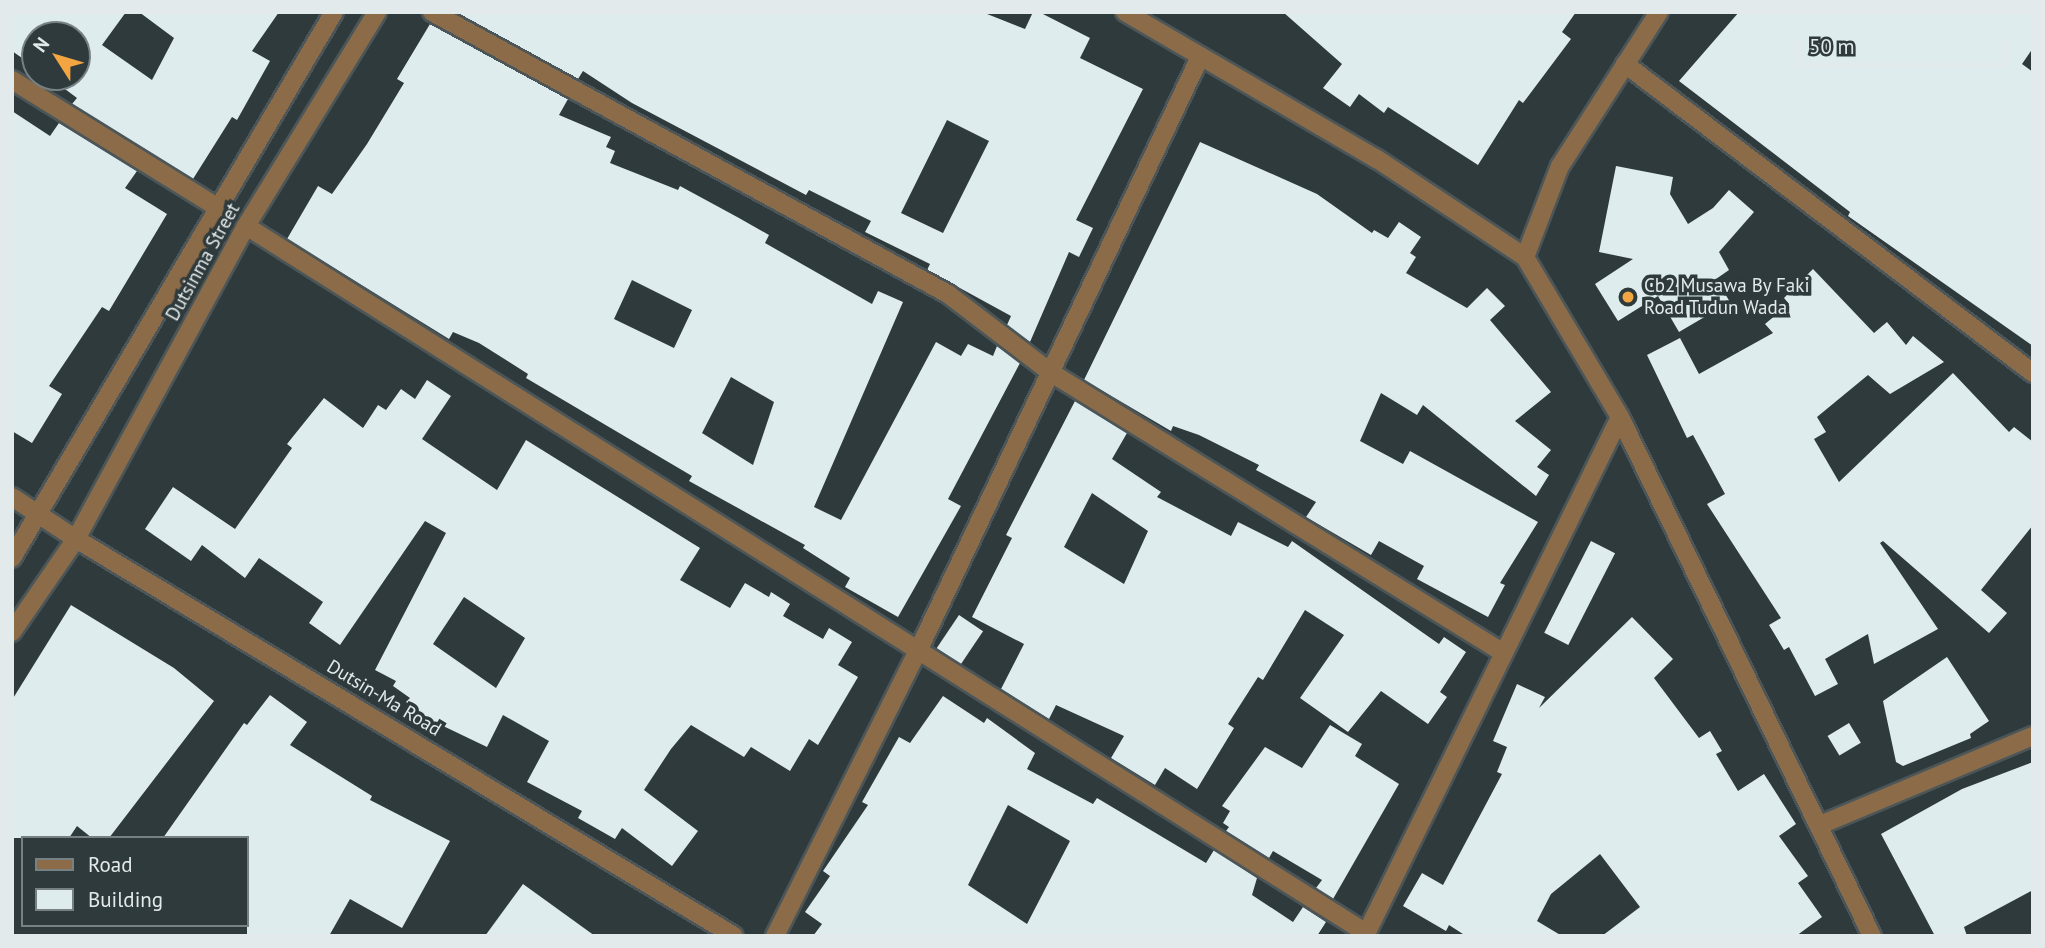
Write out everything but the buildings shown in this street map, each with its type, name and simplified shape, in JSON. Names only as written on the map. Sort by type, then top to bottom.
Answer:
[{"type":"street","name":"Dutsinma Street","points":[[12,558],[40,515],[216,207],[334,12]]},
{"type":"street","name":"Dutsinma Street","points":[[12,632],[76,539],[246,226],[377,12]]},
{"type":"street","points":[[432,12],[948,294],[1050,372],[1502,652]]},
{"type":"street","points":[[1125,12],[1199,59],[1377,159],[1525,257],[1620,417],[1872,936]]},
{"type":"street","points":[[1525,257],[1560,166],[1659,12]]},
{"type":"street","points":[[775,936],[919,649],[1199,59]]},
{"type":"street","points":[[1625,64],[2033,373]]},
{"type":"street","points":[[12,80],[216,207]]},
{"type":"street","points":[[246,226],[1366,934],[1502,652],[1620,417]]},
{"type":"street","name":"Dutsin-Ma Road","points":[[12,497],[76,539],[734,936]]},
{"type":"street","points":[[1820,825],[2033,736]]},
{"type":"place","name":"Cb2 Musawa By Faki Road Tudun Wada","points":[[1628,297]]}]
